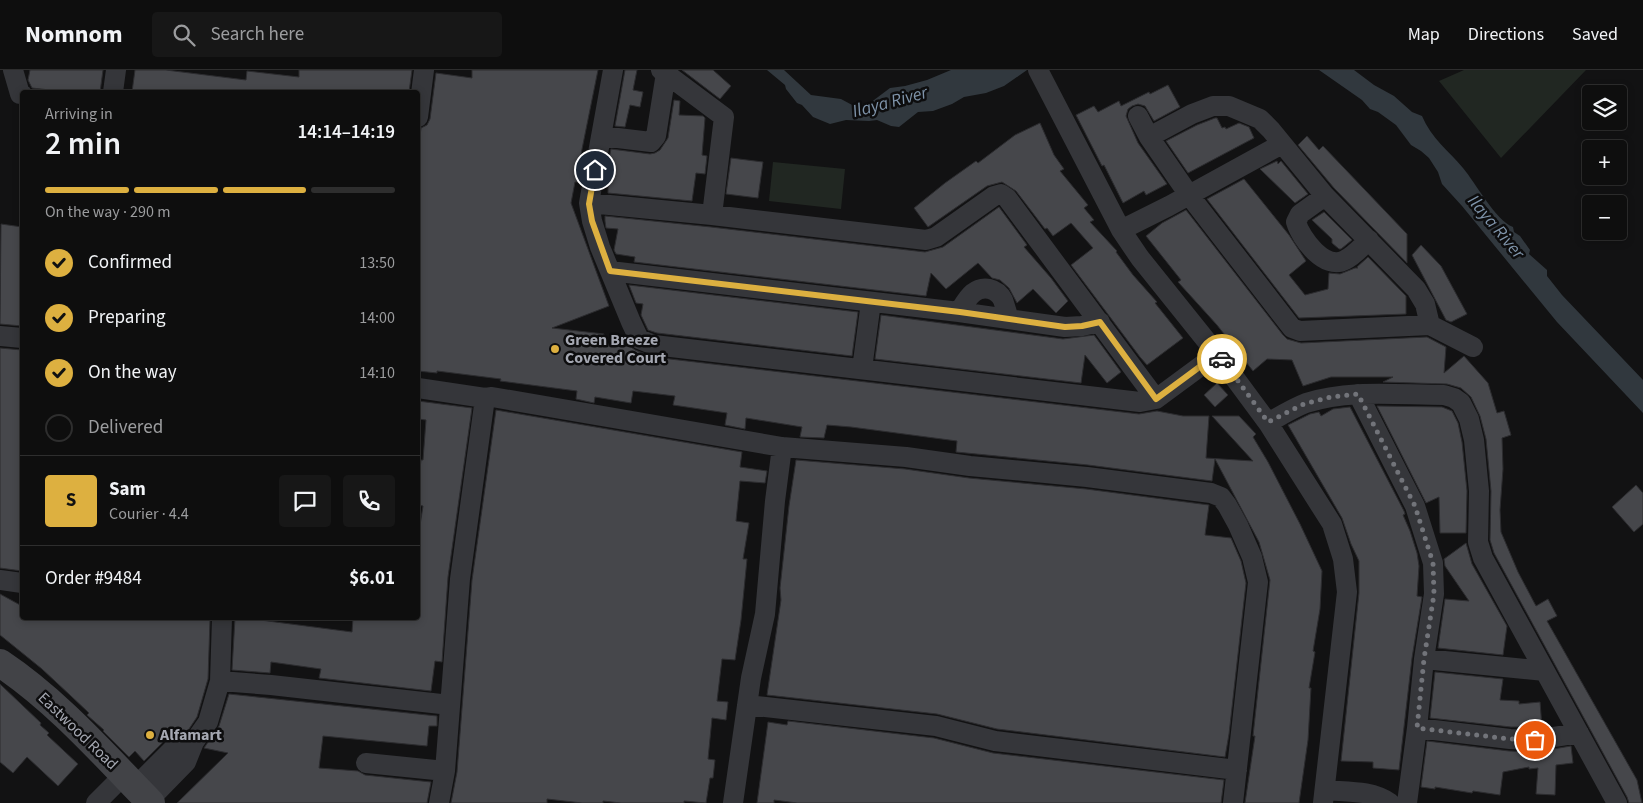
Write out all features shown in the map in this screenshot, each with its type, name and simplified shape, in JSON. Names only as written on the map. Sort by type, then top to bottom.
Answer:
[{"type":"main road","name":"Eastwood Road","points":[[0,663],[46,698],[140,791]]},
{"type":"street","points":[[13,70],[20,94]]},
{"type":"street","points":[[113,90],[116,70]]},
{"type":"street","points":[[420,101],[424,70]]},
{"type":"street","points":[[613,70],[589,204],[592,221],[610,271],[639,338],[654,345],[1140,402],[1156,399],[1217,354]]},
{"type":"street","points":[[1038,70],[1121,230],[1140,258],[1217,354],[1268,422],[1332,524],[1343,559],[1347,592],[1324,797],[1372,794],[1380,796],[1390,803]]},
{"type":"street","points":[[601,136],[651,142],[654,140],[663,72]]},
{"type":"street","points":[[663,72],[724,117],[712,215]]},
{"type":"street","points":[[1149,137],[1192,114],[1213,106],[1229,106],[1260,119],[1325,196],[1416,289],[1425,304],[1430,324]]},
{"type":"street","points":[[1138,116],[1149,137],[1189,194],[1292,328],[1300,331],[1430,324],[1473,347]]},
{"type":"street","points":[[1121,230],[1282,144]]},
{"type":"street","points":[[589,204],[712,215],[926,240],[936,237],[994,196],[1001,194],[1007,198],[1156,399]]},
{"type":"street","points":[[1325,196],[1300,214],[1296,222],[1299,233],[1321,258],[1333,263],[1345,261],[1369,240]]},
{"type":"street","points":[[610,271],[960,312],[1065,327],[1100,322]]},
{"type":"street","points":[[960,312],[972,293],[981,288],[990,288],[1003,300],[1009,319]]},
{"type":"street","points":[[862,369],[871,302]]},
{"type":"street","points":[[0,336],[20,338]]},
{"type":"street","points":[[420,388],[485,398],[492,396],[782,446],[906,457],[970,466],[1087,477],[1211,493],[1221,497],[1227,505],[1252,557],[1258,582],[1233,803]]},
{"type":"street","points":[[1268,422],[1304,404],[1331,397],[1358,394],[1444,395],[1454,398],[1461,403],[1469,419],[1474,440],[1479,491],[1478,542],[1483,558],[1617,803]]},
{"type":"street","points":[[1358,394],[1415,506],[1433,563],[1434,594],[1424,659],[1407,803]]},
{"type":"street","points":[[439,803],[445,771],[460,579],[485,398]]},
{"type":"street","points":[[733,803],[751,678],[765,614],[782,446]]},
{"type":"street","points":[[0,580],[20,583]]},
{"type":"street","points":[[96,803],[140,791],[186,762],[194,742],[208,722],[220,681],[222,620]]},
{"type":"street","points":[[1424,659],[1545,671]]},
{"type":"street","points":[[220,681],[450,705]]},
{"type":"street","points":[[747,705],[936,726],[995,741],[1237,770]]},
{"type":"street","points":[[1417,728],[1510,739],[1535,740],[1578,733]]},
{"type":"street","points":[[366,763],[445,771]]},
{"type":"shaded area","points":[[1464,70],[1586,70],[1501,158],[1439,81]]},
{"type":"shaded area","points":[[773,162],[845,169],[841,209],[769,201]]},
{"type":"water","name":"Ilaya River","points":[[767,70],[784,70],[811,95],[841,99],[854,106],[870,103],[890,88],[927,80],[951,70],[1027,70],[1004,86],[986,93],[964,97],[933,111],[918,112],[899,127],[877,120],[846,120],[830,124],[813,117],[802,105],[797,103],[785,85]]},
{"type":"water","name":"Ilaya River","points":[[1319,70],[1354,70],[1374,85],[1394,96],[1412,112],[1422,116],[1435,138],[1463,168],[1493,209],[1520,236],[1530,250],[1529,254],[1547,270],[1547,276],[1562,295],[1643,380],[1643,413],[1557,322],[1442,184],[1438,172],[1429,158],[1411,145],[1396,125],[1378,112],[1370,109],[1362,100]]},
{"type":"building","points":[[30,70],[103,70],[100,90],[32,88],[28,80]]},
{"type":"building","points":[[135,70],[166,70],[246,80],[247,71],[299,77],[299,70],[412,70],[409,90],[132,90]]},
{"type":"building","points":[[472,70],[598,70],[579,164],[584,165],[581,182],[575,182],[571,203],[609,306],[552,328],[604,334],[603,343],[631,347],[653,357],[1139,414],[1157,411],[1183,416],[1209,416],[1206,458],[1253,461],[1212,416],[1239,416],[1256,434],[1253,437],[1300,524],[1322,571],[1320,609],[1309,688],[1311,688],[1308,740],[1299,803],[1245,803],[1255,736],[1253,736],[1270,580],[1259,542],[1215,459],[1212,481],[1088,465],[956,452],[957,441],[851,427],[827,425],[824,438],[800,437],[802,427],[746,418],[745,429],[725,425],[727,413],[673,405],[675,396],[633,391],[631,403],[595,397],[594,403],[576,399],[577,391],[500,381],[501,379],[437,371],[437,373],[420,371],[421,128],[427,125],[430,119],[436,73],[472,78]]},
{"type":"building","points":[[625,70],[637,70],[633,90],[643,92],[640,107],[630,105],[625,127],[615,126]]},
{"type":"building","points":[[682,70],[713,70],[731,86],[720,99]]},
{"type":"building","points":[[1168,85],[1180,107],[1154,121],[1145,106],[1138,104],[1128,109],[1126,116],[1138,143],[1167,184],[1146,195],[1144,191],[1123,203],[1076,115],[1094,106],[1098,112],[1119,101],[1121,106]]},
{"type":"building","points":[[674,100],[680,101],[679,115],[703,116],[705,118],[702,155],[707,156],[705,174],[696,173],[692,201],[608,193],[608,186],[604,186],[611,149],[650,154],[660,150],[668,138]]},
{"type":"building","points":[[1217,118],[1222,128],[1225,127],[1226,129],[1239,123],[1249,127],[1254,138],[1188,173],[1166,141]]},
{"type":"building","points":[[1040,123],[1054,155],[1064,169],[1060,171],[1088,205],[1084,208],[1094,220],[1090,222],[1117,251],[1133,275],[1157,302],[1155,303],[1183,338],[1147,365],[1071,265],[1093,248],[1071,223],[1053,236],[1047,228],[1045,229],[1016,191],[1002,182],[987,186],[928,227],[914,208],[976,161],[978,163],[1015,135]]},
{"type":"building","points":[[1307,136],[1319,150],[1323,146],[1407,234],[1407,263],[1334,188],[1298,145]]},
{"type":"building","points":[[731,158],[763,162],[758,198],[726,194]]},
{"type":"building","points":[[1277,161],[1278,164],[1281,161],[1308,194],[1295,203],[1260,169]]},
{"type":"building","points":[[1244,179],[1289,235],[1306,261],[1289,275],[1305,295],[1328,289],[1329,273],[1340,274],[1358,268],[1368,257],[1406,296],[1406,314],[1299,318],[1207,199]]},
{"type":"building","points":[[999,207],[1027,245],[1024,247],[1068,301],[1056,313],[1033,289],[1017,303],[1009,288],[1000,280],[992,278],[978,263],[946,289],[931,273],[926,296],[634,262],[635,257],[616,254],[614,250],[618,229],[606,228],[605,221],[605,216],[925,252],[943,247]]},
{"type":"building","points":[[1186,210],[1287,339],[1301,343],[1427,337],[1446,347],[1444,373],[1464,356],[1488,383],[1497,413],[1504,411],[1511,435],[1502,438],[1501,532],[1518,572],[1536,606],[1548,599],[1557,616],[1547,621],[1637,780],[1642,803],[1629,803],[1494,553],[1490,540],[1491,491],[1486,439],[1480,416],[1471,397],[1461,388],[1447,384],[1383,382],[1393,377],[1331,377],[1303,386],[1292,360],[1267,359],[1253,371],[1217,325],[1178,282],[1181,280],[1146,236],[1162,223]]},
{"type":"building","points":[[1324,212],[1352,240],[1341,249],[1332,243],[1332,239],[1312,220]]},
{"type":"building","points":[[1,224],[20,227],[20,326],[0,324]]},
{"type":"building","points":[[1421,245],[1441,266],[1467,314],[1451,322],[1446,320],[1412,255]]},
{"type":"building","points":[[629,285],[858,312],[852,356],[657,333],[648,330],[641,315],[643,304],[636,303]]},
{"type":"building","points":[[881,315],[1063,339],[1094,335],[1121,372],[1107,383],[1085,355],[1081,383],[875,359]]},
{"type":"building","points":[[0,348],[20,350],[20,571],[0,568]]},
{"type":"building","points":[[1217,383],[1228,395],[1215,407],[1204,395]]},
{"type":"building","points":[[420,401],[472,408],[448,577],[442,662],[435,661],[431,691],[319,678],[321,669],[271,662],[270,673],[232,670],[235,620],[260,620],[352,632],[353,620],[420,620],[420,525],[423,506],[420,505],[420,469],[421,460],[423,460],[426,420],[420,419]]},
{"type":"building","points":[[1377,406],[1442,407],[1452,411],[1458,423],[1462,442],[1467,491],[1466,533],[1440,533],[1439,497],[1426,503]]},
{"type":"building","points":[[1350,407],[1404,511],[1405,514],[1403,515],[1417,553],[1419,566],[1417,596],[1422,597],[1412,658],[1399,770],[1373,768],[1373,762],[1341,761],[1359,593],[1359,561],[1342,518],[1288,425],[1310,414],[1319,412],[1321,416],[1333,409]]},
{"type":"building","points":[[496,410],[742,452],[740,467],[767,471],[765,483],[740,481],[736,521],[749,523],[743,559],[747,559],[741,620],[735,660],[722,659],[717,701],[728,702],[726,720],[712,718],[708,759],[715,760],[713,778],[710,778],[706,803],[684,801],[684,803],[621,803],[603,801],[603,803],[582,803],[547,799],[547,803],[451,803],[457,772],[472,580]]},
{"type":"building","points":[[796,460],[905,469],[1209,505],[1205,535],[1231,538],[1241,561],[1246,583],[1225,757],[997,729],[937,714],[767,695],[781,600],[780,588]]},
{"type":"building","points":[[1636,485],[1643,493],[1643,524],[1634,532],[1612,507]]},
{"type":"building","points":[[1466,543],[1472,564],[1507,626],[1503,655],[1438,648],[1445,599],[1469,601],[1445,566],[1444,559]]},
{"type":"building","points":[[0,594],[20,605],[20,620],[210,620],[208,679],[197,717],[187,732],[167,738],[144,761],[135,751],[129,757],[87,715],[89,713],[42,669],[0,635]]},
{"type":"building","points":[[1435,672],[1503,679],[1500,700],[1519,701],[1519,704],[1540,702],[1542,727],[1511,727],[1430,718]]},
{"type":"building","points":[[0,684],[41,723],[40,725],[49,733],[47,735],[78,764],[58,786],[27,757],[13,773],[0,762]]},
{"type":"building","points":[[229,694],[437,716],[437,726],[429,726],[427,746],[323,736],[319,768],[358,771],[365,775],[431,782],[427,803],[177,803],[228,753],[204,748],[219,726]]},
{"type":"building","points":[[788,721],[934,738],[993,753],[1224,780],[1221,803],[797,803],[774,800],[774,803],[757,803],[768,722],[787,725]]},
{"type":"building","points":[[1427,741],[1509,751],[1535,752],[1571,746],[1573,763],[1556,765],[1555,795],[1536,794],[1538,768],[1529,769],[1529,767],[1503,772],[1500,795],[1421,787]]},
{"type":"way so far","points":[[1222,359],[1268,422],[1304,404],[1331,397],[1358,394],[1415,506],[1433,563],[1434,594],[1424,659],[1417,728],[1510,739],[1535,740]]},
{"type":"place","name":"Green Breeze Covered Court","points":[[555,349]]},
{"type":"place","name":"Alfamart","points":[[150,735]]},
{"type":"route","points":[[595,170],[589,204],[592,221],[610,271],[960,312],[1065,327],[1100,322],[1156,399],[1217,354],[1222,359]]}]
